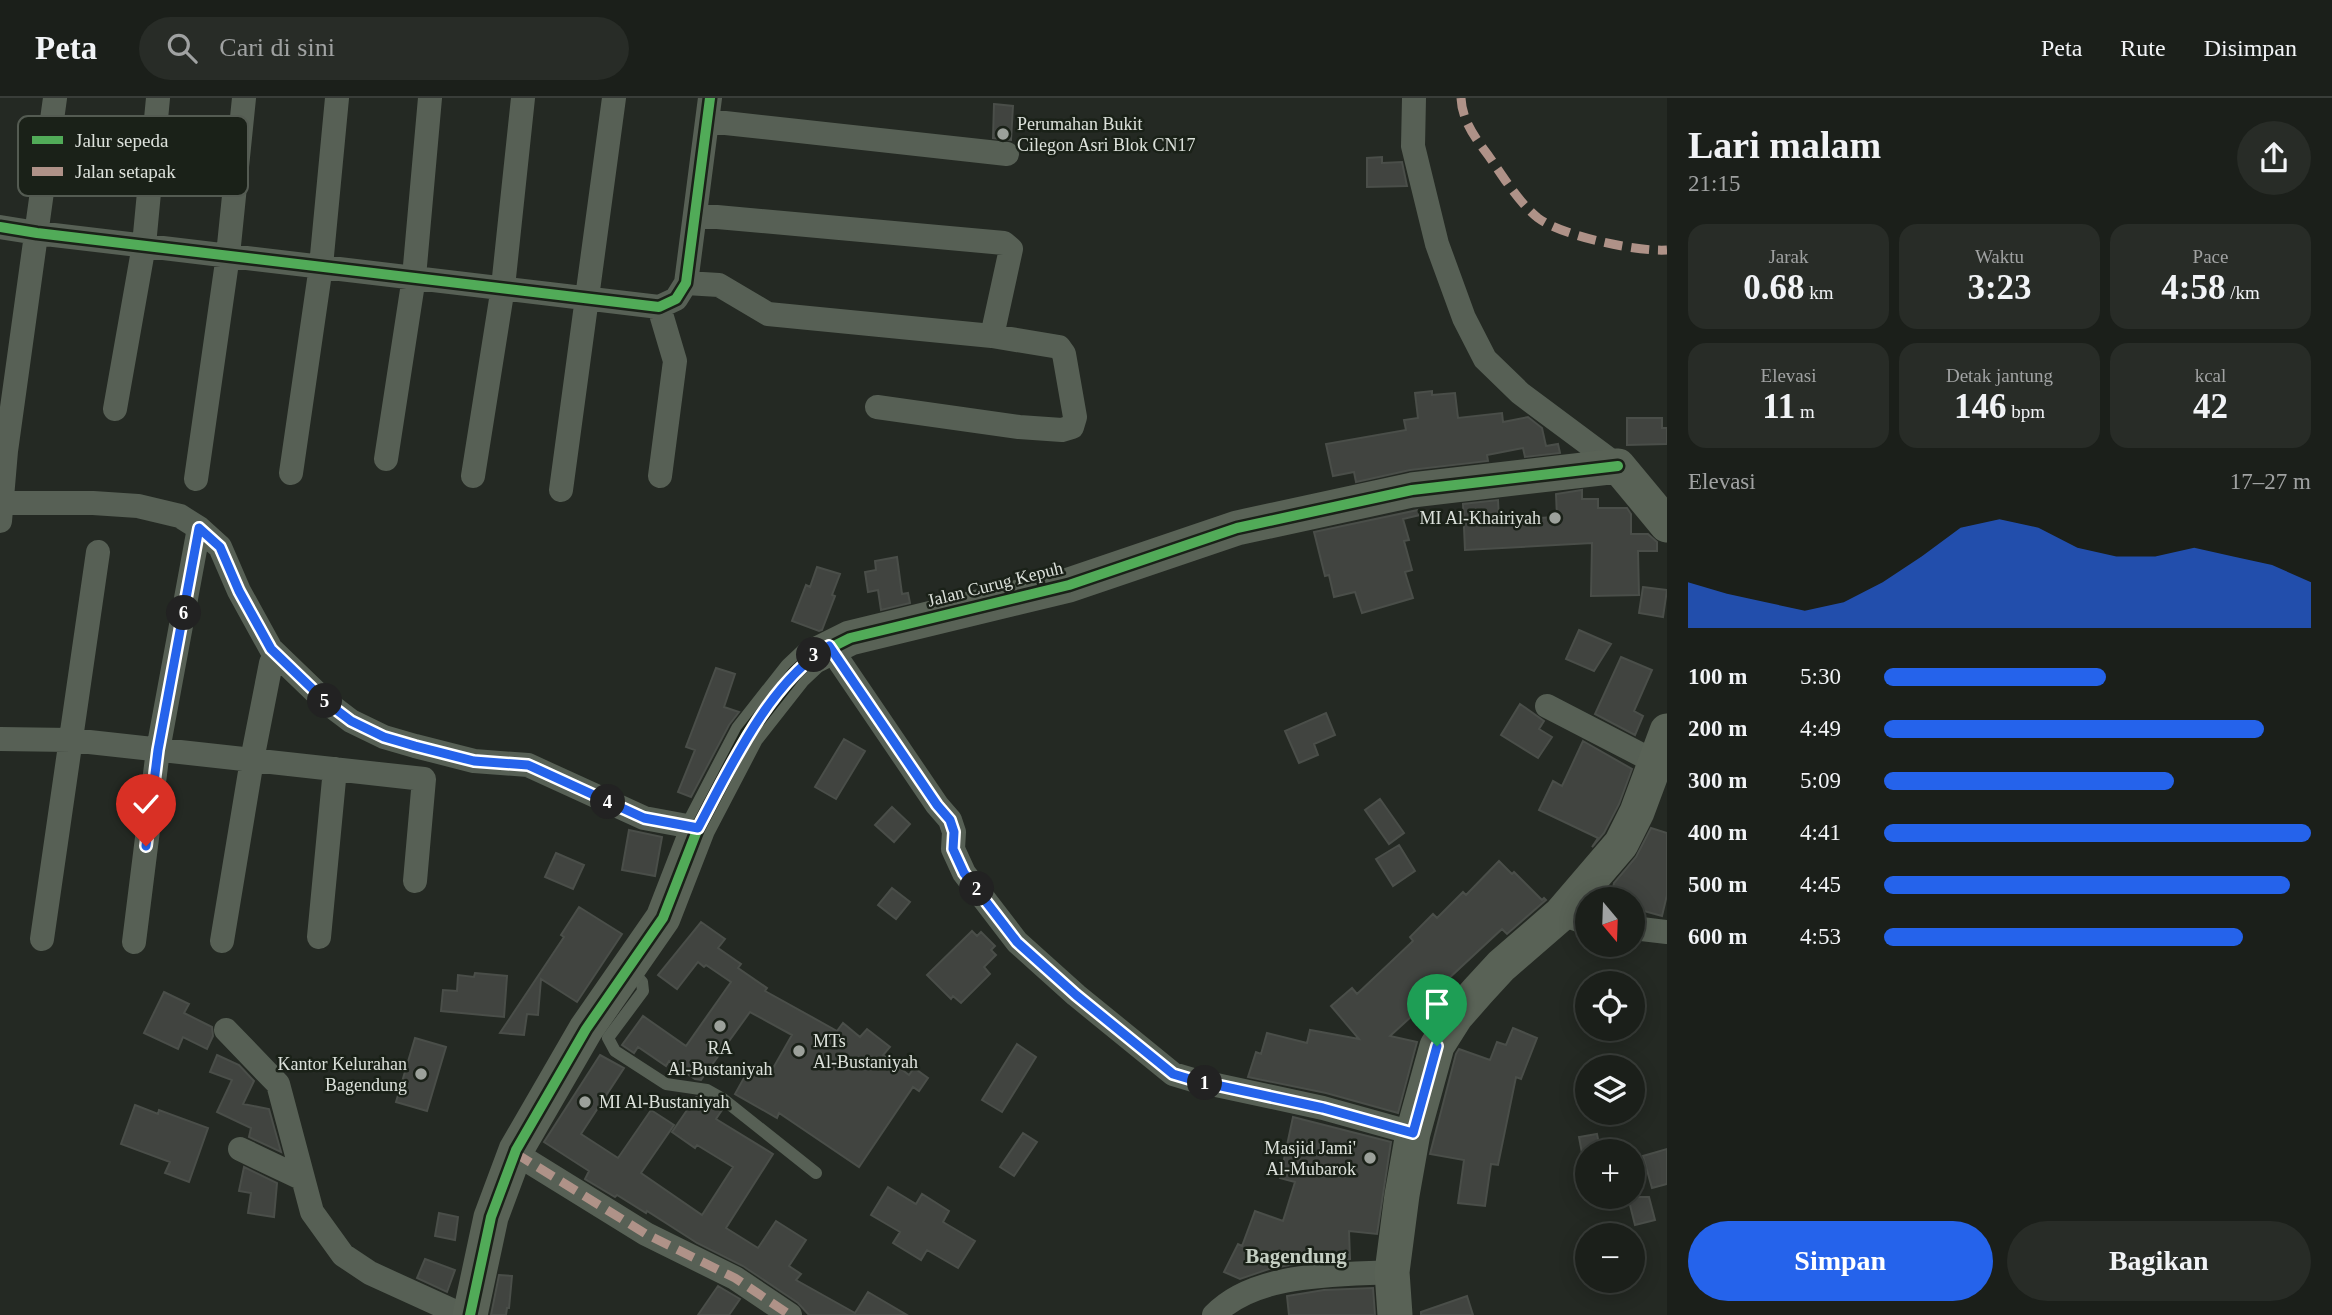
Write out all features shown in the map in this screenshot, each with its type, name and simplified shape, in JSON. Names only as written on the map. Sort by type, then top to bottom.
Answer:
[{"type":"street","points":[[53,116],[55,98]]},
{"type":"street","points":[[156,116],[158,98]]},
{"type":"street","points":[[242,116],[244,98]]},
{"type":"street","points":[[290,473],[321,266],[337,98]]},
{"type":"street","points":[[386,459],[414,277],[430,98]]},
{"type":"street","points":[[473,476],[503,287],[523,98]]},
{"type":"street","points":[[561,491],[614,98]]},
{"type":"street","points":[[1414,98],[1413,146],[1437,244],[1464,318],[1485,359],[1520,393],[1618,466],[1667,525]]},
{"type":"street","points":[[0,226],[37,233],[659,307],[676,299],[686,283],[708,109],[1007,154]]},
{"type":"street","points":[[42,196],[3,450],[1,509],[138,506],[180,516],[199,528],[220,547],[239,591],[271,649],[326,702],[351,721],[384,737],[474,761],[528,765],[644,818],[698,828]]},
{"type":"street","points":[[115,409],[144,245],[149,196]]},
{"type":"street","points":[[196,479],[234,196]]},
{"type":"street","points":[[695,215],[1004,243],[1011,248],[992,336]]},
{"type":"street","points":[[686,283],[719,285],[768,314],[992,336],[1059,347],[1064,354],[1075,417],[1072,427],[1062,430],[1019,427],[877,407]]},
{"type":"street","points":[[659,307],[675,361],[660,476]]},
{"type":"street","name":"Jalan Curug Kepuh","points":[[470,1315],[491,1217],[515,1153],[586,1029],[663,918],[698,828],[747,734],[795,673],[812,657],[829,646],[850,638],[1069,585],[1237,528],[1412,490],[1618,466]]},
{"type":"street","points":[[134,942],[158,750],[199,528]]},
{"type":"street","points":[[42,939],[98,552]]},
{"type":"street","points":[[829,646],[937,805],[950,820],[954,832],[953,849],[964,873],[1017,942],[1076,995],[1173,1074],[1323,1108],[1413,1133]]},
{"type":"street","points":[[222,941],[271,663]]},
{"type":"street","points":[[1395,1315],[1392,1272],[1402,1195],[1413,1133],[1437,1046],[1456,1016],[1500,966],[1574,918],[1637,812],[1662,747],[1547,706]]},
{"type":"street","points":[[0,739],[71,740],[424,779],[415,881]]},
{"type":"street","points":[[319,937],[335,769]]},
{"type":"street","points":[[1645,929],[1667,932]]},
{"type":"street","points":[[226,1030],[278,1084],[312,1212],[343,1255],[370,1273],[462,1315]]},
{"type":"street","points":[[240,1149],[303,1179]]},
{"type":"street","points":[[515,1153],[646,1234],[735,1278],[790,1315]]},
{"type":"street","points":[[1214,1315],[1254,1290],[1274,1283],[1300,1278],[1392,1272]]},
{"type":"lane","points":[[628,967],[642,982],[643,991],[608,1038],[615,1051],[666,1083],[707,1090],[723,1099],[816,1173]]},
{"type":"building","points":[[994,104],[1013,106],[1011,140],[993,138]]},
{"type":"building","points":[[1382,157],[1382,163],[1402,162],[1407,186],[1367,187],[1367,158]]},
{"type":"building","points":[[1432,391],[1432,395],[1455,393],[1458,418],[1502,413],[1503,422],[1528,417],[1542,428],[1546,446],[1558,444],[1560,453],[1525,457],[1523,448],[1487,455],[1488,461],[1410,470],[1356,482],[1354,472],[1333,476],[1326,444],[1406,430],[1404,420],[1418,418],[1415,393]]},
{"type":"building","points":[[1627,418],[1662,418],[1662,428],[1667,428],[1667,444],[1627,445]]},
{"type":"building","points":[[1582,490],[1582,499],[1598,499],[1598,508],[1627,508],[1631,514],[1631,534],[1648,534],[1657,542],[1657,551],[1638,551],[1639,595],[1591,596],[1592,543],[1465,550],[1463,504],[1498,500],[1499,520],[1557,517],[1556,494]]},
{"type":"building","points":[[1418,510],[1420,515],[1403,519],[1409,540],[1404,541],[1412,570],[1405,572],[1413,598],[1362,613],[1355,592],[1334,597],[1329,575],[1325,576],[1314,532]]},
{"type":"building","points":[[897,557],[902,594],[908,593],[910,603],[881,610],[878,590],[868,592],[865,572],[876,570],[875,561]]},
{"type":"building","points":[[817,567],[840,574],[832,595],[835,596],[822,630],[819,631],[792,621],[806,585],[810,587]]},
{"type":"building","points":[[1643,587],[1667,590],[1663,617],[1639,613]]},
{"type":"building","points":[[1579,630],[1611,644],[1594,671],[1566,659]]},
{"type":"building","points":[[1621,657],[1652,670],[1634,711],[1643,716],[1635,735],[1595,714]]},
{"type":"building","points":[[716,668],[735,674],[724,707],[739,712],[729,725],[691,797],[678,792],[695,750],[686,747]]},
{"type":"building","points":[[1520,704],[1544,721],[1539,729],[1552,737],[1538,758],[1501,735]]},
{"type":"building","points":[[1326,713],[1335,735],[1314,744],[1318,755],[1299,763],[1285,731]]},
{"type":"building","points":[[844,739],[865,751],[836,799],[815,787]]},
{"type":"building","points":[[1583,741],[1632,769],[1619,804],[1604,833],[1592,847],[1598,838],[1539,810],[1553,781],[1562,786]]},
{"type":"building","points":[[1380,799],[1404,833],[1389,844],[1365,810]]},
{"type":"building","points":[[892,807],[910,824],[894,842],[875,825]]},
{"type":"building","points":[[1651,828],[1667,833],[1667,895],[1662,916],[1645,911],[1645,887],[1613,887],[1636,857]]},
{"type":"building","points":[[629,830],[662,837],[655,876],[622,870]]},
{"type":"building","points":[[1399,845],[1415,871],[1393,886],[1376,859]]},
{"type":"building","points":[[556,853],[584,865],[573,889],[545,877]]},
{"type":"building","points":[[1499,861],[1542,900],[1546,900],[1507,934],[1502,929],[1447,980],[1445,978],[1409,1011],[1413,1015],[1390,1036],[1417,1042],[1398,1113],[1326,1093],[1248,1077],[1256,1052],[1261,1054],[1267,1033],[1307,1043],[1310,1030],[1359,1039],[1331,1006],[1352,988],[1357,994],[1413,941],[1410,937],[1433,914],[1437,918],[1463,892],[1466,895]]},
{"type":"building","points":[[892,888],[910,902],[896,919],[878,905]]},
{"type":"building","points":[[579,907],[622,934],[577,1002],[541,979],[538,1015],[527,1014],[524,1035],[500,1033],[564,937],[561,935]]},
{"type":"building","points":[[701,922],[725,939],[718,948],[741,964],[738,968],[767,988],[765,991],[837,1031],[843,1023],[860,1037],[867,1029],[890,1047],[883,1055],[909,1075],[914,1068],[928,1078],[919,1091],[913,1087],[859,1167],[779,1113],[777,1118],[735,1094],[750,1067],[768,1077],[792,1035],[750,1012],[701,1080],[695,1079],[669,1061],[666,1066],[638,1047],[634,1053],[622,1045],[643,1016],[686,1046],[731,982],[698,962],[677,989],[658,975]]},
{"type":"building","points":[[972,931],[977,936],[981,932],[995,946],[991,950],[996,955],[984,967],[990,974],[961,1003],[953,996],[951,999],[927,975]]},
{"type":"building","points":[[475,973],[507,976],[504,1017],[441,1011],[443,990],[457,991],[458,975],[474,977]]},
{"type":"building","points":[[164,992],[189,1004],[184,1013],[212,1027],[213,1036],[207,1049],[183,1037],[178,1049],[144,1033]]},
{"type":"building","points":[[1513,1028],[1537,1038],[1521,1079],[1516,1077],[1498,1165],[1491,1164],[1485,1206],[1458,1203],[1464,1160],[1430,1154],[1456,1054],[1459,1049],[1490,1060],[1497,1042],[1506,1045]]},
{"type":"building","name":"Kantor Kelurahan Bagendung","points":[[415,1038],[446,1047],[427,1111],[396,1102]]},
{"type":"building","points":[[1017,1044],[1036,1057],[1002,1112],[982,1100]]},
{"type":"building","points":[[217,1055],[239,1065],[254,1081],[243,1104],[269,1109],[281,1152],[249,1137],[251,1128],[217,1112],[232,1080],[210,1072]]},
{"type":"building","points":[[600,1055],[624,1068],[581,1134],[618,1158],[651,1110],[674,1125],[641,1173],[702,1215],[733,1167],[697,1145],[695,1148],[672,1132],[696,1097],[704,1098],[722,1110],[716,1119],[773,1154],[726,1228],[758,1248],[776,1221],[806,1240],[789,1266],[801,1274],[796,1280],[855,1313],[868,1292],[907,1315],[809,1315],[798,1303],[743,1266],[585,1179],[589,1171],[544,1142]]},
{"type":"building","points":[[135,1105],[158,1114],[159,1110],[208,1128],[189,1182],[165,1173],[170,1162],[121,1144]]},
{"type":"building","points":[[1293,1117],[1391,1142],[1377,1234],[1349,1231],[1350,1259],[1295,1264],[1240,1279],[1224,1272],[1238,1244],[1242,1246],[1255,1211],[1283,1221],[1295,1182],[1280,1178]]},
{"type":"building","points":[[1023,1133],[1037,1142],[1014,1176],[1000,1167]]},
{"type":"building","points":[[1597,1134],[1598,1139],[1579,1139]]},
{"type":"building","points":[[1667,1149],[1667,1184],[1652,1188],[1645,1155]]},
{"type":"building","points":[[244,1167],[277,1183],[274,1217],[248,1213],[251,1193],[239,1191]]},
{"type":"building","points":[[888,1187],[916,1204],[922,1194],[949,1211],[943,1222],[975,1241],[958,1268],[927,1250],[921,1260],[893,1243],[900,1232],[871,1215]]},
{"type":"building","points":[[1645,1197],[1649,1197],[1655,1220],[1634,1223],[1631,1209],[1645,1209]]},
{"type":"building","points":[[439,1213],[458,1217],[455,1240],[435,1236]]},
{"type":"building","points":[[425,1259],[455,1270],[447,1292],[417,1278]]},
{"type":"building","points":[[499,1275],[512,1276],[509,1308],[506,1315],[491,1315]]},
{"type":"building","points":[[718,1286],[740,1299],[729,1315],[698,1315]]},
{"type":"building","points":[[1373,1288],[1375,1315],[1289,1315],[1287,1296],[1324,1290]]},
{"type":"building","points":[[1467,1296],[1473,1315],[1421,1315],[1421,1312]]},
{"type":"marked path","points":[[1461,98],[1464,114],[1474,135],[1518,197],[1538,218],[1564,231],[1600,242],[1667,250]]},
{"type":"marked path","points":[[829,646],[937,805],[950,820],[954,832],[953,849],[964,873],[1017,942],[1076,995],[1173,1074],[1323,1108],[1413,1133]]},
{"type":"marked path","points":[[515,1153],[646,1234],[735,1278],[790,1315]]},
{"type":"cycle path","points":[[0,227],[659,307],[676,299],[686,283],[710,98]]},
{"type":"cycle path","points":[[470,1315],[491,1217],[516,1150],[586,1029],[663,918],[698,828],[747,734],[795,673],[812,657],[850,638],[1069,585],[1237,528],[1412,490],[1618,466]]},
{"type":"place","name":"Perumahan Bukit Cilegon Asri Blok CN17","points":[[1003,134]]},
{"type":"place","name":"MI Al-Khairiyah","points":[[1555,518]]},
{"type":"place","name":"RA Al-Bustaniyah","points":[[720,1026]]},
{"type":"place","name":"MTs Al-Bustaniyah","points":[[799,1051]]},
{"type":"place","name":"Kantor Kelurahan Bagendung","points":[[421,1074]]},
{"type":"place","name":"MI Al-Bustaniyah","points":[[585,1102]]},
{"type":"place","name":"Masjid Jami' Al-Mubarok","points":[[1370,1158]]},
{"type":"district","name":"Bagendung","points":[[1296,1256]]},
{"type":"route","points":[[146,846],[158,750],[199,528],[220,547],[239,591],[271,649],[326,702],[351,721],[384,737],[474,761],[528,765],[644,818],[698,828],[747,734],[795,673],[829,646],[937,805],[950,820],[954,832],[953,849],[964,873],[1017,942],[1076,995],[1173,1074],[1323,1108],[1413,1133],[1437,1046]]}]
